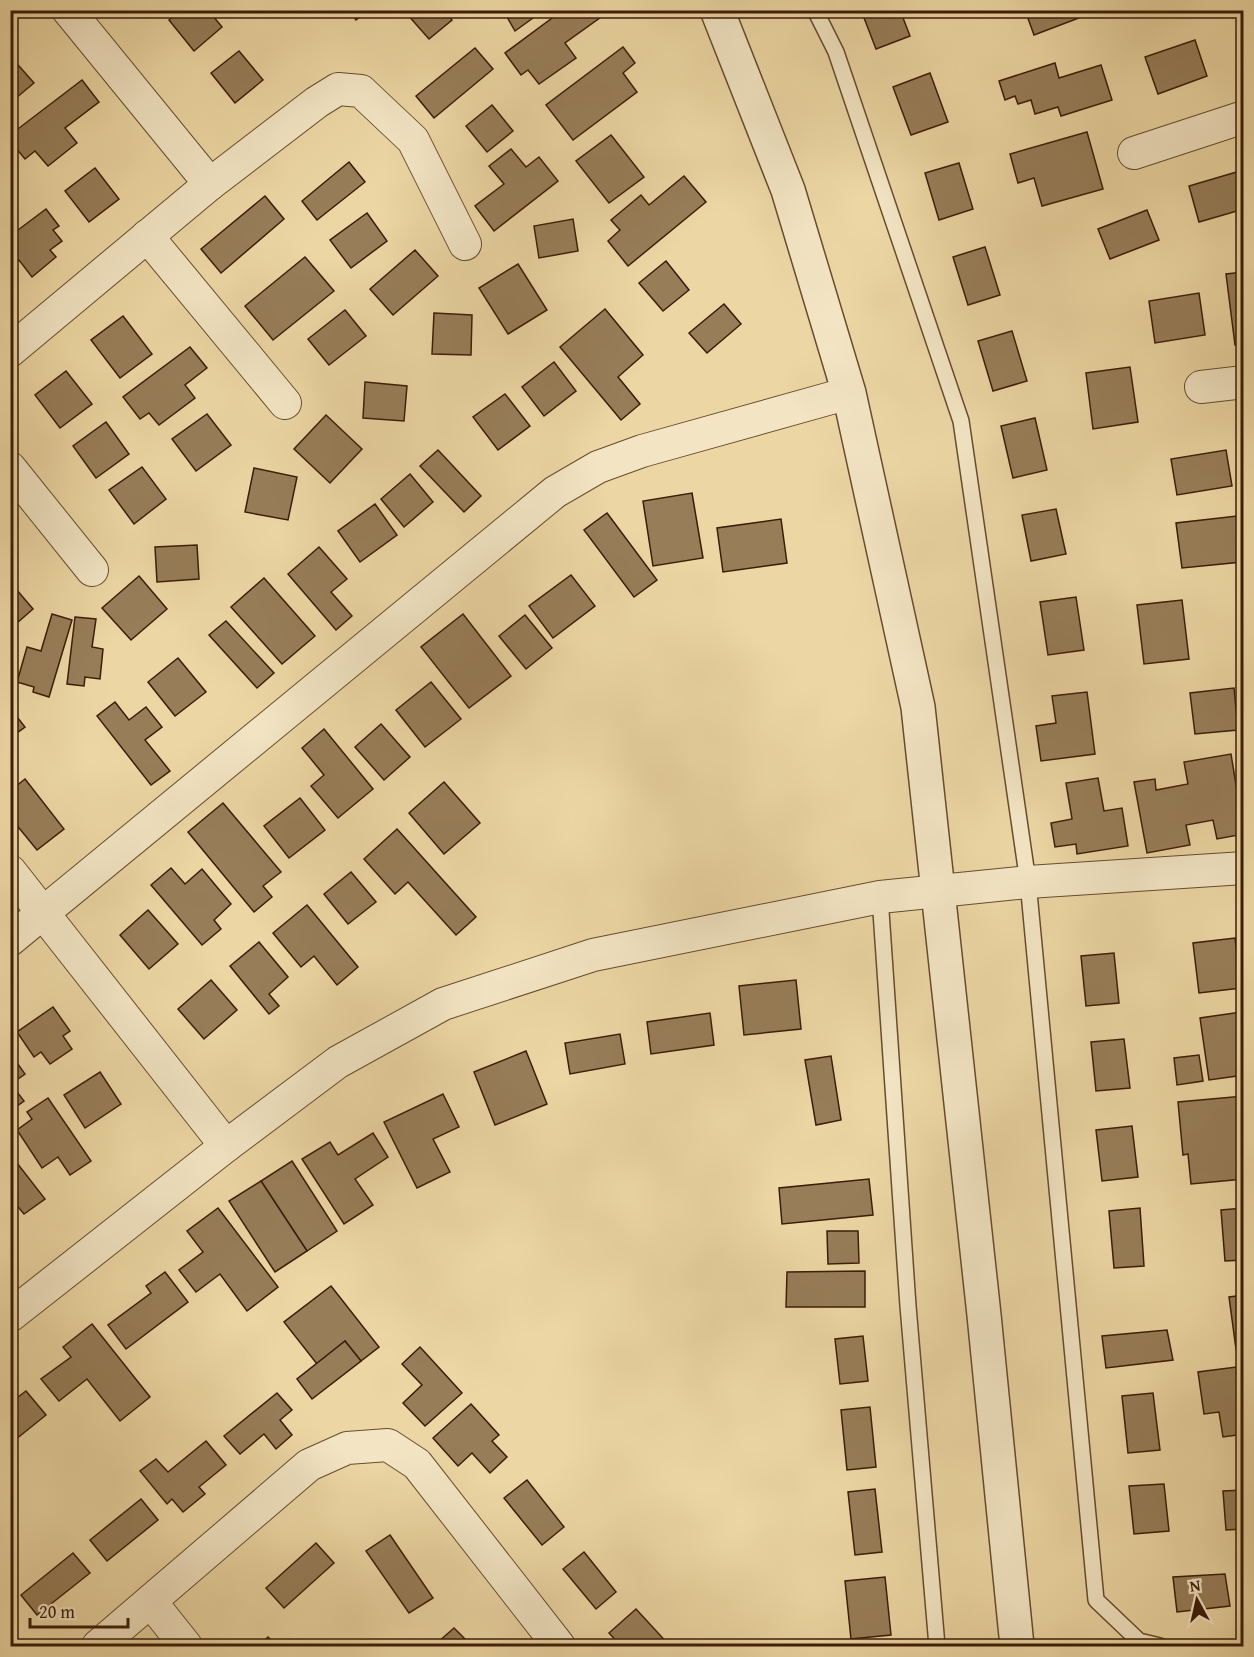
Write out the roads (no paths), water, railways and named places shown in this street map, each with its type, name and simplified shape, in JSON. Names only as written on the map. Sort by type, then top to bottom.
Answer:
[{"type":"street","points":[[69,10],[210,184]]},
{"type":"street","points":[[717,10],[788,190],[849,393],[918,707],[1017,1647]]},
{"type":"street","points":[[12,348],[210,184],[317,102],[338,89],[361,91],[413,140],[465,244]]},
{"type":"street","points":[[1134,153],[1244,117]]},
{"type":"street","points":[[147,236],[285,403]]},
{"type":"street","points":[[1201,387],[1244,382]]},
{"type":"street","points":[[10,940],[42,911],[555,492],[598,467],[642,451],[849,393]]},
{"type":"street","points":[[10,468],[92,570]]},
{"type":"street","points":[[10,1316],[226,1146],[338,1062],[443,1004],[593,955],[880,897],[1028,882],[1244,868]]},
{"type":"street","points":[[10,871],[226,1146]]},
{"type":"street","points":[[98,1647],[309,1465],[346,1448],[388,1445],[417,1464],[559,1647]]},
{"type":"street","points":[[151,1602],[186,1647]]},
{"type":"lane","points":[[815,10],[836,52],[961,421],[1028,882],[1096,1600],[1139,1641],[1160,1647]]},
{"type":"lane","points":[[880,897],[908,1306],[936,1647]]}]
